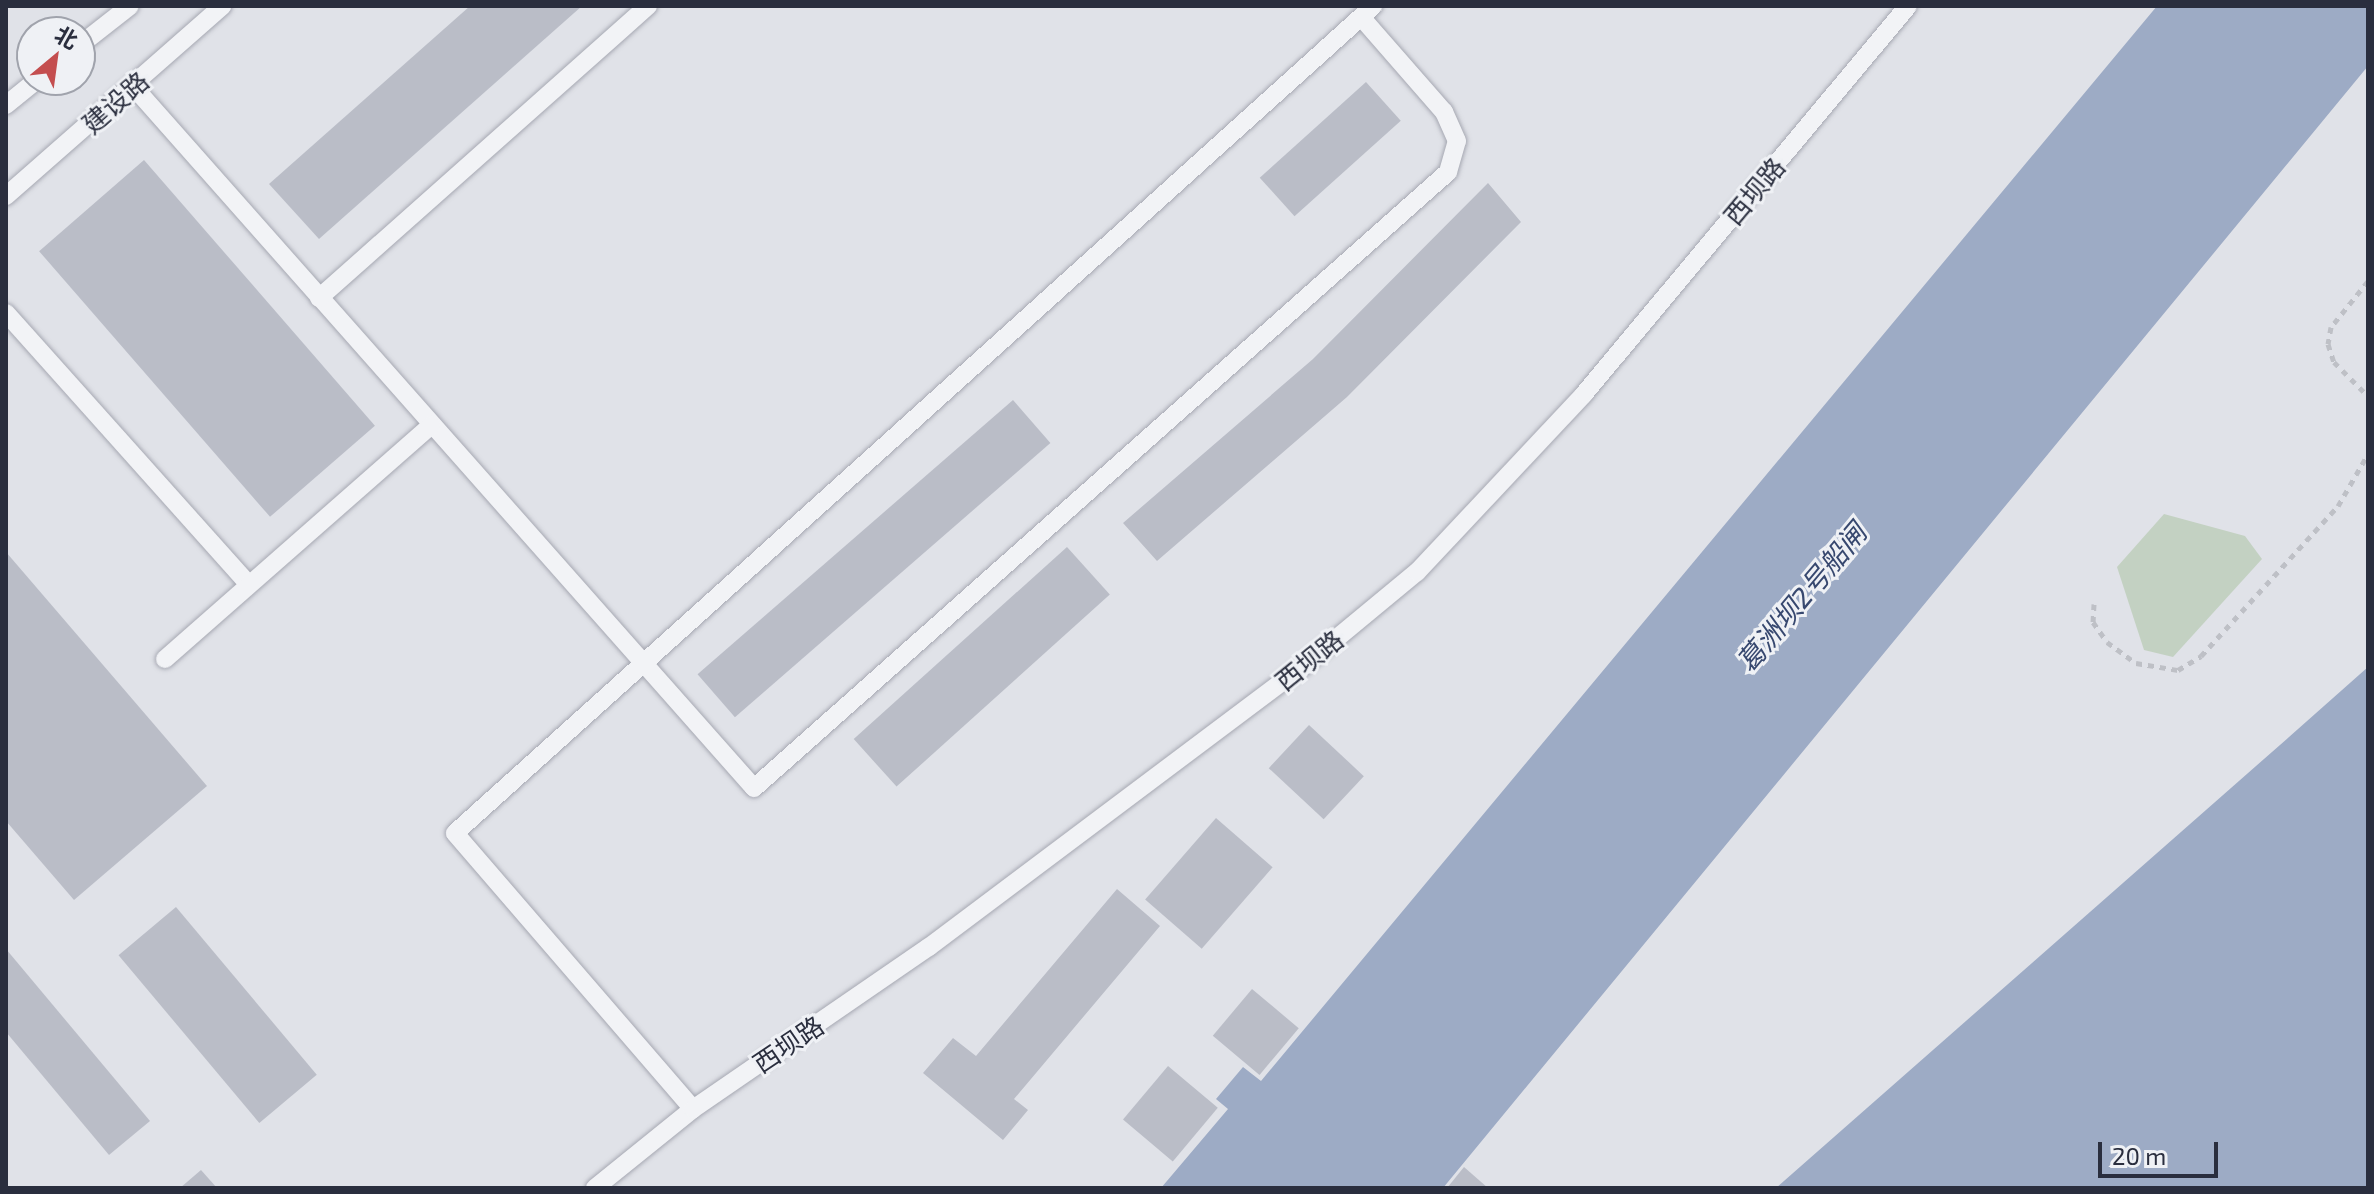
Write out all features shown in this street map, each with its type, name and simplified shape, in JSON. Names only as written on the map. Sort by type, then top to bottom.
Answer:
[{"type":"lane","points":[[96,33],[130,6]]},
{"type":"lane","name":"建设路","points":[[6,196],[222,6]]},
{"type":"lane","points":[[319,298],[648,6]]},
{"type":"lane","name":"西坝路","points":[[595,1188],[693,1109],[929,947],[1302,667],[1417,572],[1584,394],[1908,6]]},
{"type":"lane","points":[[133,86],[431,425],[641,660],[754,788],[1448,172],[1457,141],[1444,112],[1367,12],[641,660],[455,833],[693,1109]]},
{"type":"lane","points":[[6,313],[247,583]]},
{"type":"lane","points":[[165,659],[247,583],[431,425]]},
{"type":"path","points":[[2368,281],[2331,327],[2328,344],[2334,362],[2368,396]]},
{"type":"path","points":[[2094,604],[2093,622],[2107,642],[2136,663],[2178,670],[2201,656],[2338,506],[2368,454]]},
{"type":"green space","points":[[2164,514],[2245,536],[2262,559],[2173,657],[2144,650],[2117,567]]},
{"type":"water","name":"葛洲坝2号船闸","points":[[2157,6],[2368,6],[2368,66],[1443,1188],[1161,1188],[1228,1109],[1216,1099],[1243,1067],[1261,1081]]},
{"type":"water","points":[[2368,667],[2368,1188],[1776,1188],[2289,737]]},
{"type":"building","points":[[470,6],[582,6],[319,239],[269,184]]},
{"type":"building","points":[[1366,82],[1401,121],[1295,216],[1260,178]]},
{"type":"building","points":[[144,160],[375,426],[270,517],[39,251]]},
{"type":"building","points":[[1488,183],[1521,222],[1347,397],[1157,561],[1123,523],[1313,359]]},
{"type":"building","points":[[1013,400],[1050,443],[735,717],[698,674]]},
{"type":"building","points":[[1067,547],[1110,595],[897,787],[854,739]]},
{"type":"building","points":[[6,552],[207,786],[74,900],[6,821]]},
{"type":"building","points":[[1309,725],[1364,776],[1324,819],[1269,768]]},
{"type":"building","points":[[1216,818],[1273,867],[1202,949],[1145,900]]},
{"type":"building","points":[[1117,889],[1160,926],[1014,1099],[1028,1110],[1003,1140],[923,1073],[953,1038],[976,1056]]},
{"type":"building","points":[[176,907],[317,1075],[259,1123],[119,955]]},
{"type":"building","points":[[6,949],[150,1121],[109,1155],[6,1032]]},
{"type":"building","points":[[1252,989],[1299,1028],[1260,1075],[1213,1036]]},
{"type":"building","points":[[1168,1066],[1218,1108],[1173,1161],[1123,1120]]},
{"type":"building","points":[[1464,1167],[1488,1188],[1447,1188]]},
{"type":"building","points":[[201,1170],[217,1188],[180,1188]]}]
